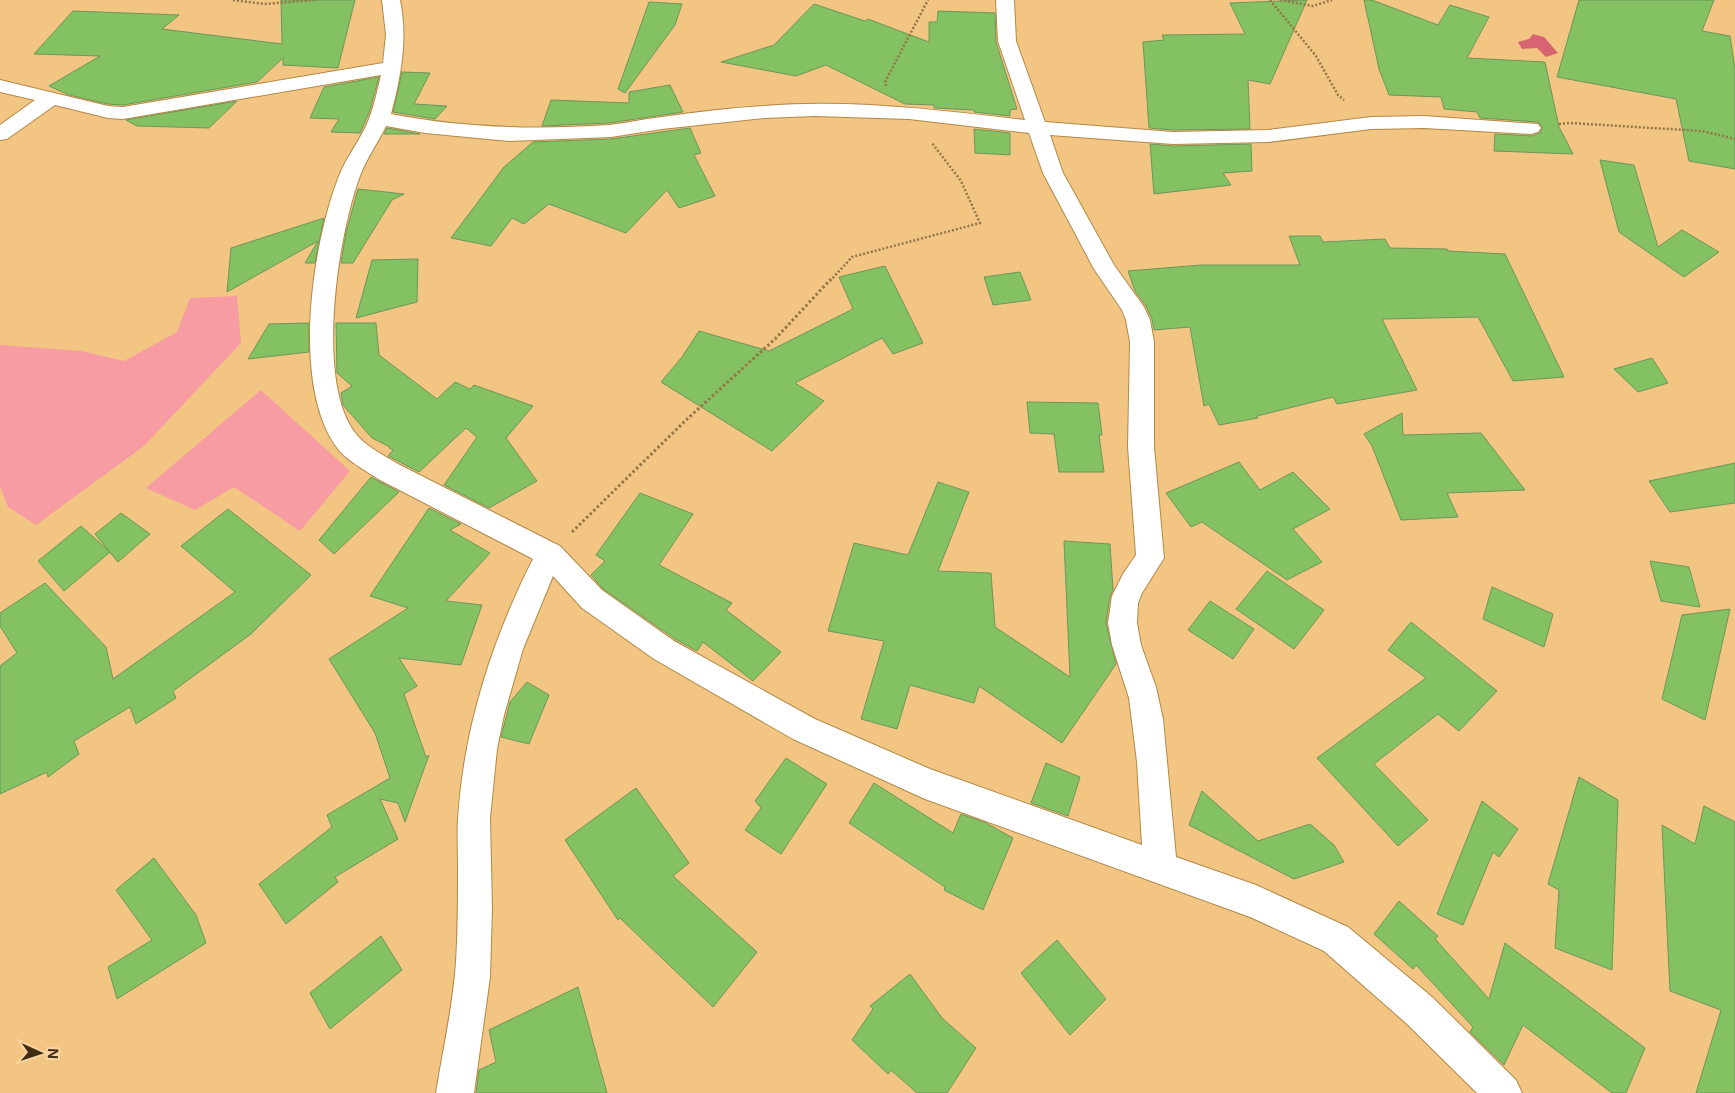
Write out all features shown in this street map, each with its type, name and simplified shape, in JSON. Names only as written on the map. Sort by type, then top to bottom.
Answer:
[{"type":"street","points":[[391,0],[396,34],[393,67],[380,118],[347,182],[334,231],[325,284],[322,353],[326,394],[343,438],[365,457],[389,472],[550,554],[592,599],[664,650],[804,729],[925,783],[1256,902],[1336,939],[1419,1010],[1503,1093]]},
{"type":"street","points":[[1005,0],[1007,41],[1053,173],[1105,269],[1132,307],[1138,320],[1142,342],[1141,447],[1150,558],[1128,588],[1123,610],[1122,634],[1144,695],[1151,746],[1160,868]]},
{"type":"street","points":[[0,86],[108,112],[137,112],[345,77],[393,67]]},
{"type":"street","points":[[0,134],[52,98]]},
{"type":"street","points":[[380,118],[445,130],[530,134],[612,131],[662,123],[764,112],[815,110],[900,112],[1038,128],[1173,138],[1236,138],[1371,123],[1424,122],[1532,128]]},
{"type":"street","points":[[455,1093],[472,976],[475,867],[474,820],[478,777],[489,714],[522,611],[550,554]]},
{"type":"path","points":[[233,0],[252,5],[266,5],[315,0]]},
{"type":"path","points":[[550,554],[620,483],[776,338],[852,257],[980,223],[961,182],[900,112],[885,82],[928,0]]},
{"type":"path","points":[[1270,0],[1316,56],[1338,95],[1371,123]]},
{"type":"path","points":[[1280,0],[1322,6],[1332,0]]},
{"type":"path","points":[[1532,128],[1570,123],[1604,125],[1702,131],[1735,140]]},
{"type":"shaded area","points":[[1533,34],[1544,37],[1558,53],[1546,57],[1537,48],[1522,49],[1518,42],[1529,39]]},
{"type":"shaded area","points":[[237,296],[241,343],[144,446],[36,525],[8,507],[0,486],[0,345],[81,351],[124,361],[177,332],[190,298]]},
{"type":"shaded area","points":[[261,390],[350,471],[300,531],[234,487],[195,510],[146,488]]},
{"type":"building","points":[[281,0],[355,0],[338,68],[283,65],[283,58],[257,82],[123,105],[108,104],[69,95],[49,86],[100,56],[34,54],[73,11],[179,15],[162,29],[282,44]]},
{"type":"building","points":[[1307,0],[1270,84],[1248,80],[1250,129],[1173,130],[1149,128],[1143,42],[1164,40],[1162,35],[1245,34],[1230,3]]},
{"type":"building","points":[[1364,0],[1372,0],[1438,25],[1450,5],[1489,17],[1467,58],[1545,62],[1559,127],[1573,154],[1494,151],[1495,134],[1532,136],[1540,133],[1542,127],[1538,122],[1480,118],[1477,112],[1444,109],[1441,97],[1389,95],[1379,69]]},
{"type":"building","points":[[1579,0],[1714,0],[1702,31],[1730,36],[1735,69],[1735,169],[1689,161],[1676,99],[1557,77]]},
{"type":"building","points":[[649,2],[682,4],[675,25],[625,93],[618,89]]},
{"type":"building","points":[[814,4],[865,21],[868,19],[929,42],[929,22],[937,22],[938,11],[995,13],[996,42],[1017,109],[1010,110],[1010,116],[974,112],[974,110],[934,108],[934,105],[905,104],[826,65],[796,76],[721,62],[774,45]]},
{"type":"building","points":[[402,72],[430,73],[414,104],[447,106],[435,119],[393,112]]},
{"type":"building","points":[[379,77],[369,113],[360,133],[331,132],[339,119],[310,118],[324,87]]},
{"type":"building","points":[[670,85],[683,112],[609,123],[542,126],[551,100],[629,103],[629,92]]},
{"type":"building","points":[[237,101],[209,128],[137,126],[126,120]]},
{"type":"building","points":[[387,128],[420,134],[384,134]]},
{"type":"building","points":[[690,128],[701,153],[694,155],[715,196],[679,208],[667,190],[626,233],[549,204],[524,224],[512,218],[491,246],[451,238],[504,167],[533,142],[611,139]]},
{"type":"building","points":[[974,129],[1010,133],[1010,155],[975,153]]},
{"type":"building","points":[[1150,144],[1173,146],[1251,144],[1252,171],[1223,173],[1231,185],[1154,194]]},
{"type":"building","points":[[1600,160],[1634,165],[1658,247],[1682,230],[1719,252],[1684,277],[1619,232]]},
{"type":"building","points":[[358,189],[404,194],[392,200],[353,263],[341,263],[346,233]]},
{"type":"building","points":[[324,218],[315,263],[305,263],[318,241],[227,292],[231,248]]},
{"type":"building","points":[[1289,236],[1320,236],[1323,242],[1385,239],[1390,248],[1447,249],[1448,251],[1505,254],[1564,377],[1513,381],[1478,317],[1382,319],[1417,390],[1337,404],[1333,397],[1257,416],[1258,418],[1219,425],[1209,404],[1204,406],[1190,327],[1154,330],[1152,319],[1146,306],[1135,291],[1128,271],[1201,265],[1300,265]]},
{"type":"building","points":[[418,259],[417,302],[356,318],[372,260]]},
{"type":"building","points":[[885,266],[923,343],[893,354],[882,338],[795,383],[824,401],[772,451],[661,382],[682,357],[699,331],[769,351],[853,309],[839,277]]},
{"type":"building","points":[[1020,272],[1031,300],[993,305],[984,277]]},
{"type":"building","points":[[309,323],[309,352],[248,359],[269,324]]},
{"type":"building","points":[[336,323],[376,323],[379,355],[437,399],[455,382],[470,389],[474,385],[533,406],[506,438],[537,481],[489,508],[444,485],[477,437],[466,428],[419,472],[388,456],[393,450],[372,438],[343,405],[341,393],[352,386],[337,373]]},
{"type":"building","points":[[1652,358],[1668,383],[1638,392],[1614,369]]},
{"type":"building","points":[[1027,402],[1098,403],[1102,435],[1099,435],[1104,472],[1059,472],[1054,434],[1030,433]]},
{"type":"building","points":[[1402,413],[1403,435],[1481,433],[1525,490],[1447,493],[1458,517],[1401,520],[1372,446],[1364,434]]},
{"type":"building","points":[[1239,462],[1260,490],[1293,472],[1330,509],[1293,529],[1322,562],[1287,580],[1202,522],[1191,527],[1166,493]]},
{"type":"building","points":[[1735,463],[1735,503],[1670,512],[1649,481]]},
{"type":"building","points":[[371,477],[399,492],[334,554],[319,540]]},
{"type":"building","points":[[938,482],[969,492],[938,571],[991,573],[995,627],[1070,677],[1064,541],[1110,544],[1113,590],[1110,596],[1106,623],[1116,664],[1062,743],[979,686],[974,703],[910,685],[897,729],[861,719],[884,641],[828,631],[854,543],[908,555]]},
{"type":"building","points":[[640,493],[693,514],[659,565],[732,603],[726,610],[781,652],[753,681],[703,642],[697,651],[675,639],[603,589],[591,575],[605,561],[596,555]]},
{"type":"building","points":[[429,508],[461,524],[450,530],[490,553],[446,601],[482,605],[461,665],[399,658],[417,686],[404,694],[426,757],[429,755],[405,822],[398,803],[380,799],[398,839],[335,877],[338,882],[286,924],[259,884],[332,827],[327,815],[390,778],[375,733],[329,659],[408,608],[370,596]]},
{"type":"building","points":[[228,509],[311,575],[251,634],[173,691],[176,698],[136,724],[130,707],[74,741],[79,754],[48,777],[47,772],[0,794],[0,666],[17,653],[0,626],[0,613],[45,583],[106,647],[113,679],[235,592],[181,546]]},
{"type":"building","points":[[121,513],[150,534],[118,562],[95,534]]},
{"type":"building","points":[[81,526],[110,552],[64,591],[38,561]]},
{"type":"building","points":[[1650,561],[1689,567],[1700,607],[1661,601]]},
{"type":"building","points":[[1267,571],[1324,610],[1294,649],[1236,609]]},
{"type":"building","points":[[1492,587],[1553,614],[1544,647],[1483,619]]},
{"type":"building","points":[[1210,601],[1254,629],[1233,659],[1188,630]]},
{"type":"building","points":[[1730,609],[1705,720],[1662,699],[1682,615]]},
{"type":"building","points":[[1411,622],[1497,691],[1459,731],[1438,714],[1374,764],[1428,820],[1398,846],[1317,758],[1426,678],[1388,650]]},
{"type":"building","points":[[527,682],[549,695],[529,744],[501,737],[510,702]]},
{"type":"building","points":[[786,758],[827,784],[781,854],[745,830],[761,808],[755,801]]},
{"type":"building","points":[[1046,763],[1080,777],[1068,816],[1031,803]]},
{"type":"building","points":[[1579,777],[1618,800],[1612,970],[1555,948],[1559,890],[1548,884]]},
{"type":"building","points":[[874,783],[953,833],[961,814],[986,823],[1013,838],[983,910],[944,890],[945,887],[849,823]]},
{"type":"building","points":[[636,788],[689,863],[673,876],[757,952],[713,1007],[620,918],[618,920],[565,840]]},
{"type":"building","points":[[1202,791],[1258,841],[1310,824],[1334,845],[1344,862],[1294,879],[1189,825]]},
{"type":"building","points":[[1482,801],[1518,829],[1499,857],[1493,852],[1463,925],[1437,914]]},
{"type":"building","points":[[1704,806],[1735,822],[1735,1093],[1696,1093],[1721,1010],[1670,991],[1662,825],[1695,844]]},
{"type":"building","points":[[154,858],[196,915],[206,943],[117,999],[108,967],[152,940],[116,890]]},
{"type":"building","points":[[1399,901],[1438,936],[1435,939],[1489,999],[1505,943],[1645,1048],[1626,1093],[1612,1093],[1523,1025],[1504,1065],[1470,1032],[1473,1027],[1416,965],[1413,969],[1374,934]]},
{"type":"building","points":[[381,936],[402,970],[330,1029],[310,993]]},
{"type":"building","points":[[1057,940],[1106,999],[1070,1035],[1021,973]]},
{"type":"building","points":[[910,974],[942,1018],[976,1048],[947,1093],[917,1093],[891,1070],[888,1074],[852,1040],[873,1009],[870,1006]]},
{"type":"building","points":[[578,987],[607,1093],[476,1093],[479,1070],[496,1062],[489,1030]]}]
